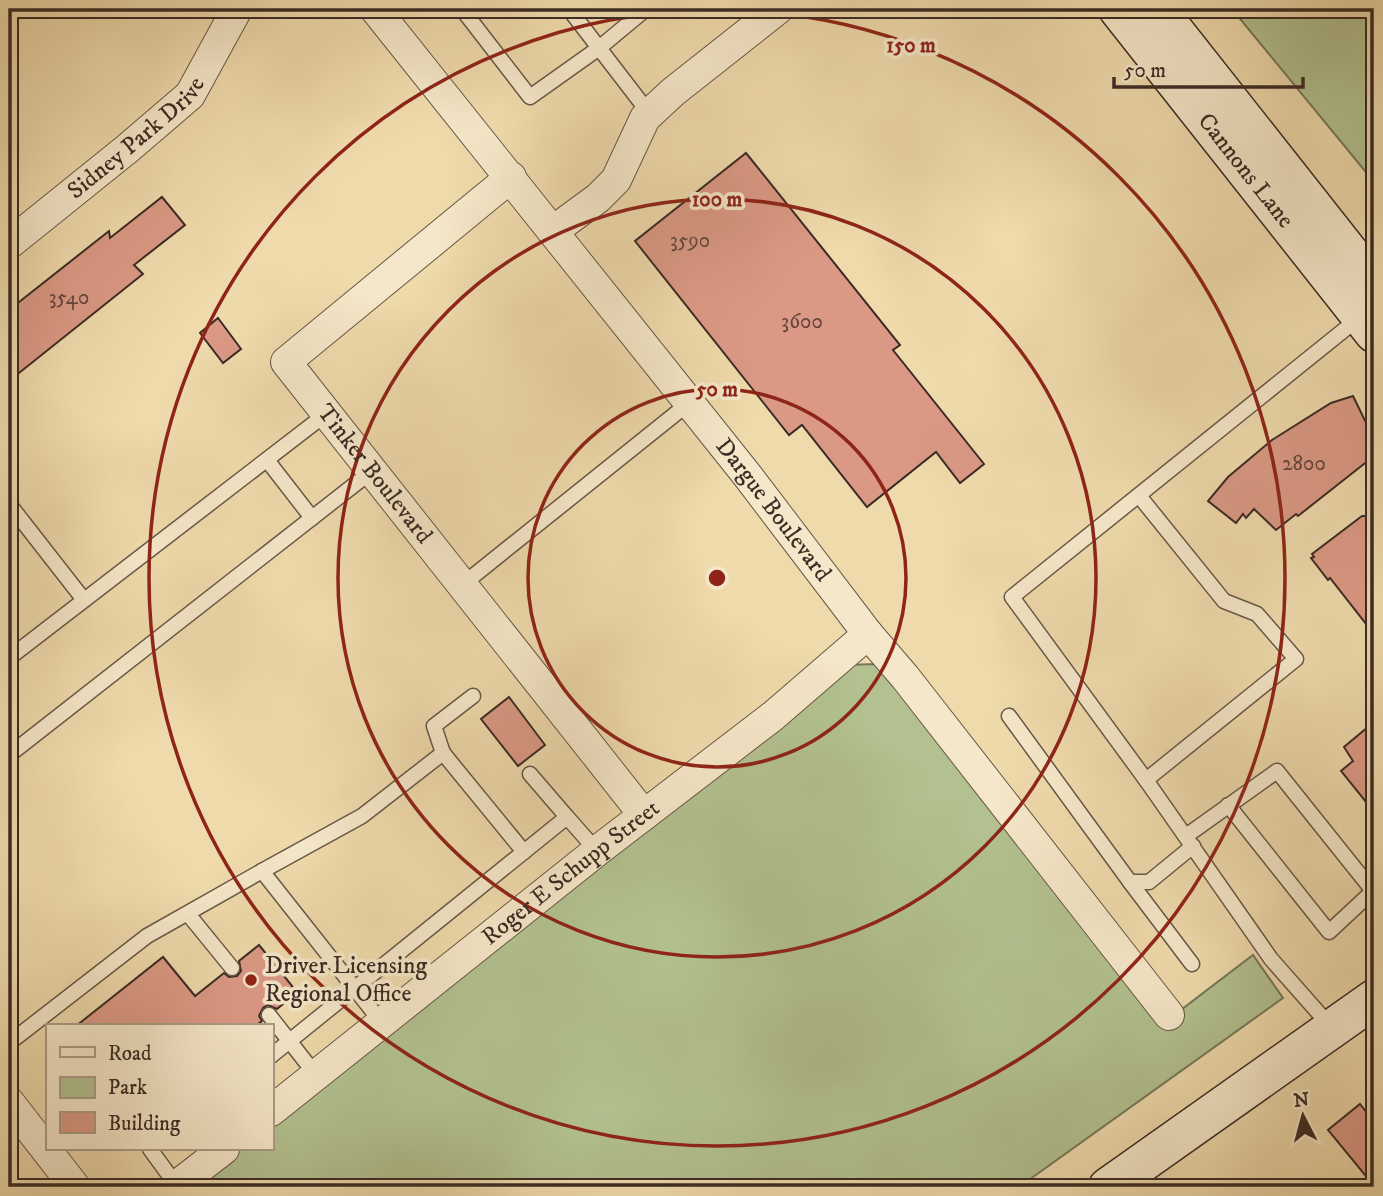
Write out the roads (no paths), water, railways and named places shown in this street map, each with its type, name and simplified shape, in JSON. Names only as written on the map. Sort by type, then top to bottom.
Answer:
[{"type":"main road","name":"Cannons Lane","points":[[1118,9],[1370,311]]},
{"type":"main road","name":"Cannons Lane","points":[[1157,9],[1370,311]]},
{"type":"main road","points":[[1108,1187],[1332,1028],[1371,1008]]},
{"type":"street","name":"Sidney Park Drive","points":[[9,244],[190,95],[237,9]]},
{"type":"street","name":"Dargue Boulevard","points":[[375,9],[511,177],[1169,1015]]},
{"type":"street","points":[[555,233],[616,180],[649,113],[778,9]]},
{"type":"street","name":"Tinker Boulevard","points":[[511,177],[286,362],[644,815]]},
{"type":"street","name":"Roger E Schupp Street","points":[[273,1109],[597,851],[773,716],[869,634]]},
{"type":"street","points":[[9,1102],[46,1150]]},
{"type":"street","points":[[46,1150],[75,1187]]},
{"type":"street","points":[[176,1187],[223,1150]]},
{"type":"lane","points":[[461,9],[530,97],[599,48],[646,9]]},
{"type":"lane","points":[[569,9],[649,113]]},
{"type":"lane","points":[[1332,1028],[1271,959],[1146,780],[1012,597],[1370,311]]},
{"type":"lane","points":[[462,585],[689,403]]},
{"type":"lane","points":[[9,658],[327,414]]},
{"type":"lane","points":[[267,460],[312,518]]},
{"type":"lane","points":[[9,755],[372,471]]},
{"type":"lane","points":[[1140,497],[1224,601],[1257,614],[1296,659],[1146,780]]},
{"type":"lane","points":[[9,504],[84,600]]},
{"type":"lane","points":[[472,696],[434,726],[443,753],[524,852]]},
{"type":"lane","points":[[1009,716],[1192,964]]},
{"type":"lane","points":[[9,1043],[147,936],[362,816],[443,753]]},
{"type":"lane","points":[[1130,882],[1149,882],[1228,805],[1276,771],[1373,891],[1329,932],[1228,805]]},
{"type":"lane","points":[[530,774],[597,851]]},
{"type":"lane","points":[[273,1055],[567,817]]},
{"type":"lane","points":[[262,871],[383,1023]]},
{"type":"lane","points":[[187,914],[232,968]]},
{"type":"lane","points":[[47,1013],[55,1024]]},
{"type":"lane","points":[[269,1015],[316,1075]]},
{"type":"lane","points":[[153,1150],[176,1187]]},
{"type":"place","name":"Driver Licensing Regional Office","points":[[251,980]]}]
